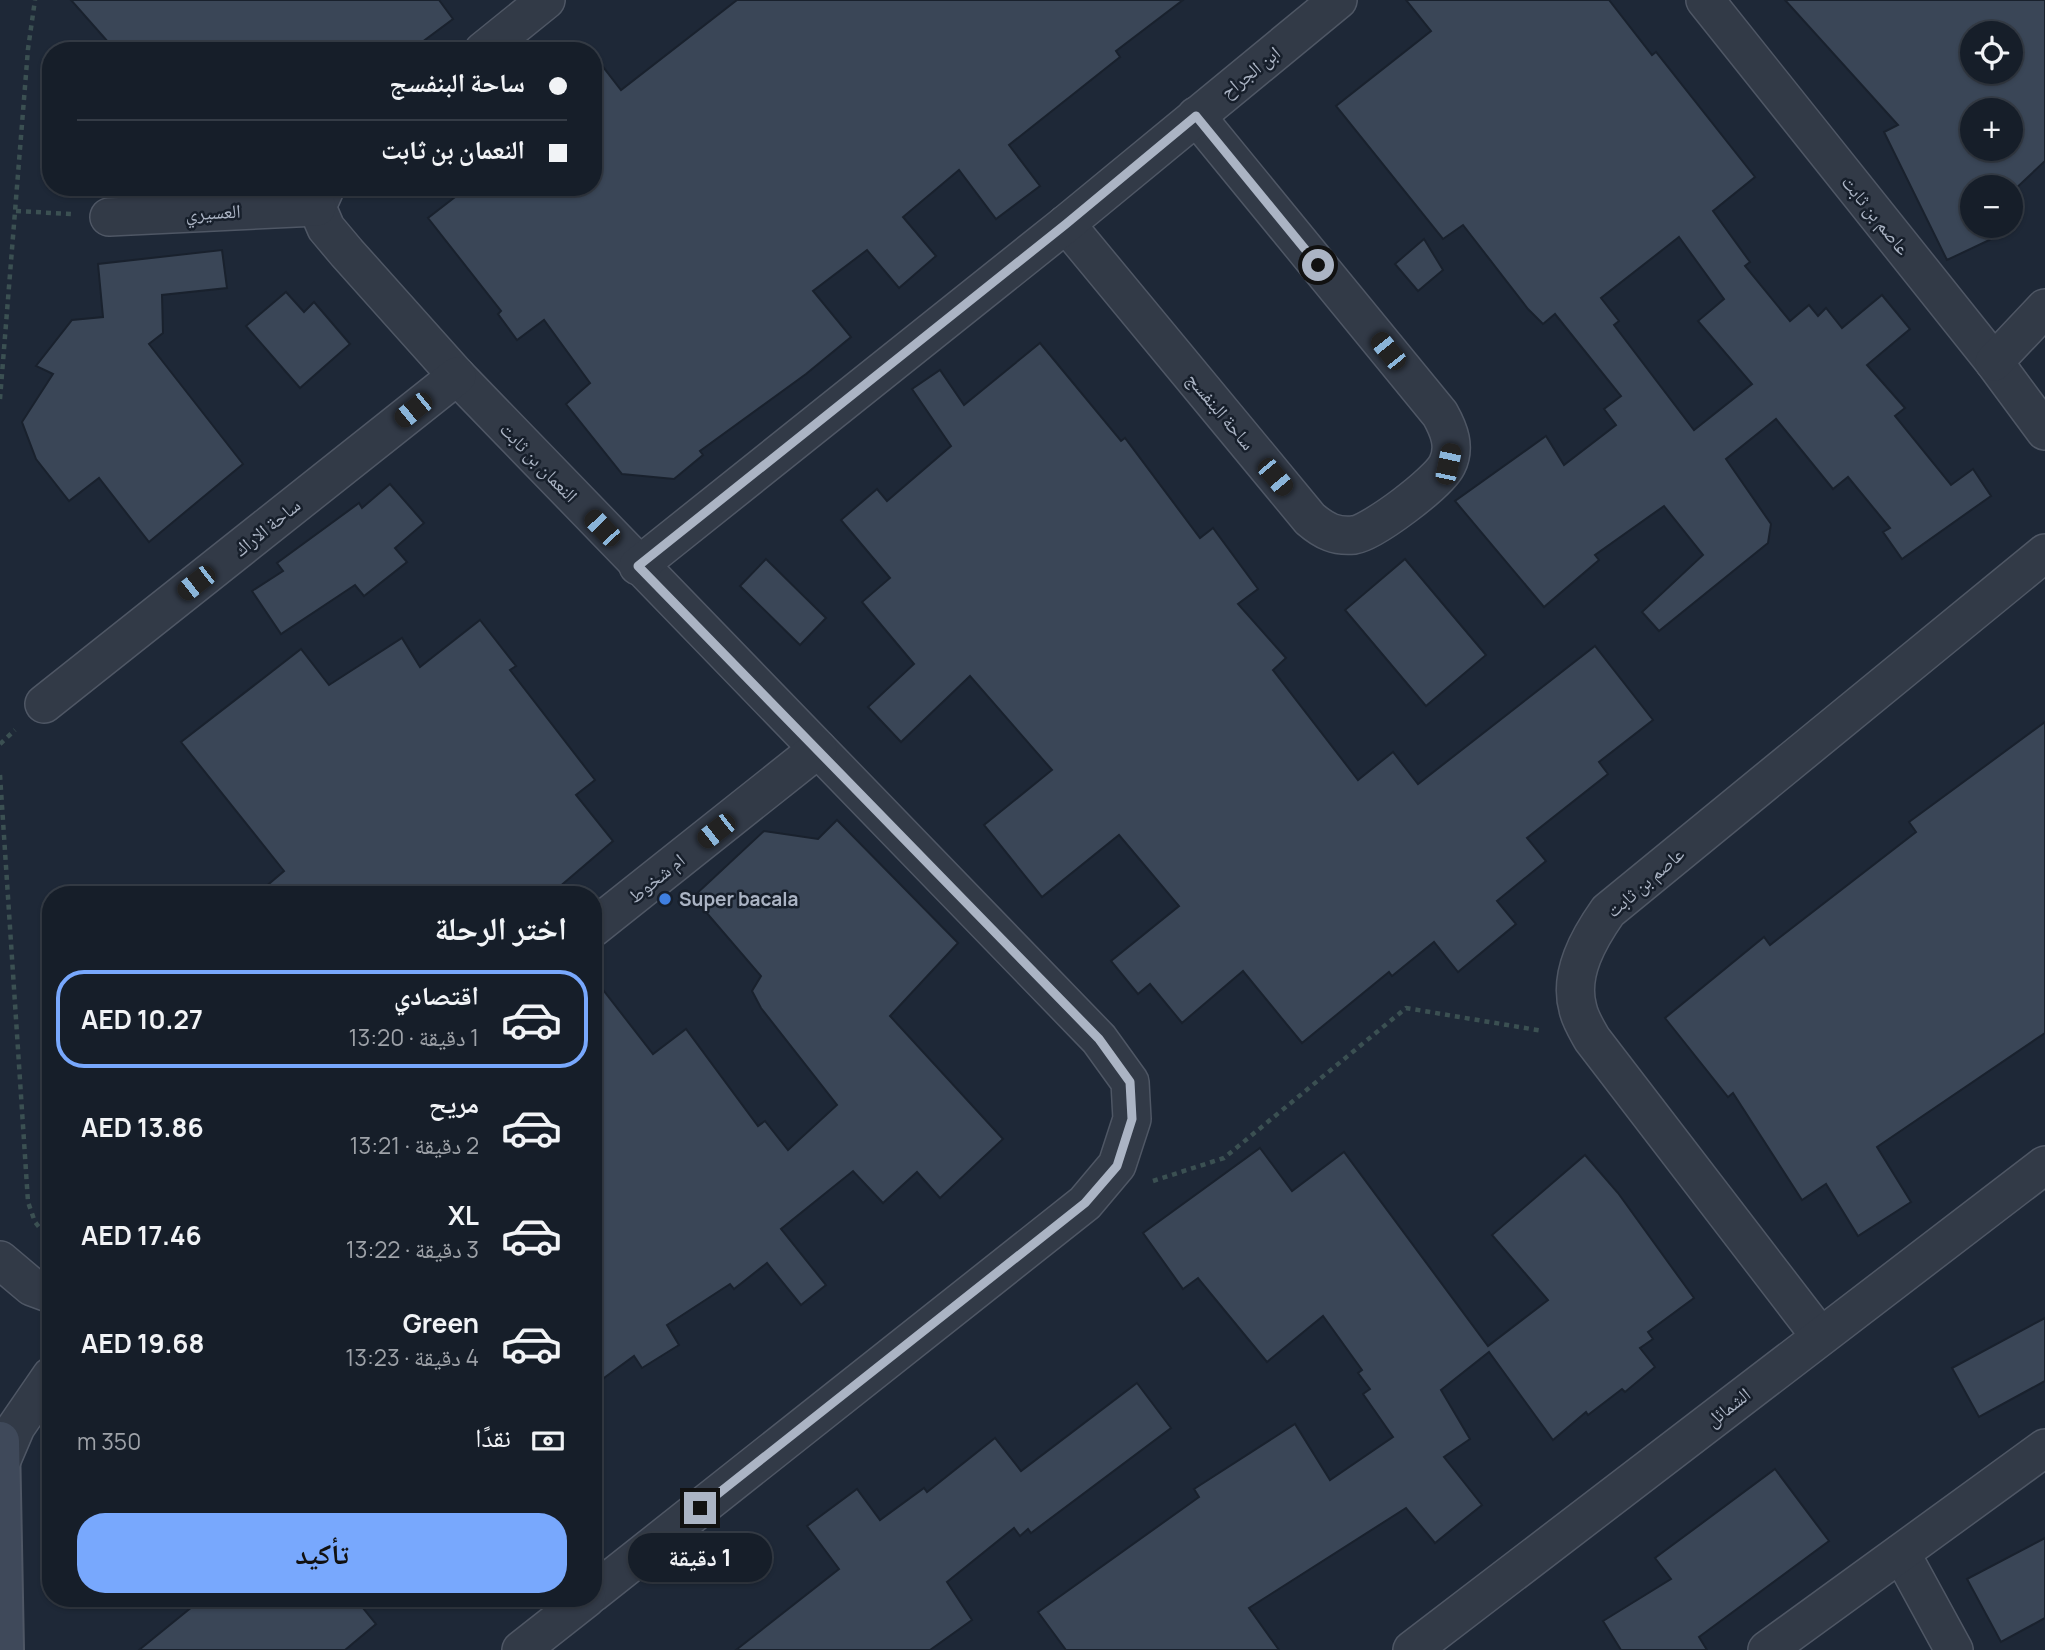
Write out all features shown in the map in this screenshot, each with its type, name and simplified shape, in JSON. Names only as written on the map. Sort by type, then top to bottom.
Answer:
[{"type":"main road","points":[[1,1452],[4,1650]]},
{"type":"street","points":[[494,42],[546,0]]},
{"type":"street","name":"ابن الجراح","points":[[638,566],[1066,224],[1338,0]]},
{"type":"street","name":"عاصم بن ثابت","points":[[1705,0],[1994,362],[2045,431]]},
{"type":"street","name":"ساحة البنفسج","points":[[1066,224],[1310,519],[1323,530],[1340,536],[1357,535],[1372,528],[1438,479],[1448,464],[1451,447],[1449,430],[1440,414],[1196,116]]},
{"type":"street","name":"العسيري","points":[[109,217],[322,197]]},
{"type":"street","name":"النعمان بن ثابت","points":[[322,197],[326,228],[457,376],[638,566],[1099,1039],[1130,1082],[1132,1119],[1117,1166],[1085,1203],[602,1586]]},
{"type":"street","points":[[1994,362],[2045,307]]},
{"type":"street","name":"ساحة الاراك","points":[[44,704],[457,376]]},
{"type":"street","name":"عاصم بن ثابت","points":[[1820,1336],[1592,1039],[1577,1008],[1577,969],[1593,932],[1608,911],[2045,553]]},
{"type":"street","name":"ام شخوط","points":[[602,921],[818,749]]},
{"type":"street","name":"الشمائل","points":[[1412,1650],[2045,1166]]},
{"type":"street","points":[[0,1260],[32,1287],[42,1291]]},
{"type":"street","points":[[1,1452],[42,1389]]},
{"type":"street","points":[[1768,1650],[2045,1448]]},
{"type":"street","points":[[1900,1553],[1954,1650]]},
{"type":"street","points":[[521,1650],[576,1607]]},
{"type":"path","points":[[0,399],[35,0]]},
{"type":"path","points":[[16,211],[109,217]]},
{"type":"path","points":[[0,775],[28,1202],[35,1222],[42,1231]]},
{"type":"path","points":[[1148,1183],[1224,1158],[1405,1008],[1592,1039]]},
{"type":"building","points":[[71,0],[439,0],[453,19],[422,42],[108,42]]},
{"type":"building","points":[[737,0],[1183,0],[1116,51],[1120,57],[1009,145],[1040,186],[996,219],[959,170],[903,217],[936,256],[899,288],[867,250],[813,291],[851,337],[806,374],[700,451],[703,455],[674,479],[622,474],[566,404],[590,383],[544,320],[517,340],[498,314],[501,311],[428,218],[456,196],[602,196],[602,66],[621,90]]},
{"type":"building","points":[[1406,0],[1609,0],[1652,55],[1656,52],[1755,177],[1713,211],[1750,262],[1745,266],[1790,321],[1809,305],[1818,316],[1826,308],[1842,328],[1882,295],[1910,329],[1867,365],[1905,408],[1895,416],[1951,485],[1973,469],[1991,496],[1902,559],[1883,532],[1890,528],[1848,477],[1833,489],[1776,419],[1726,459],[1771,524],[1768,543],[1659,631],[1642,612],[1703,555],[1664,506],[1595,555],[1599,560],[1544,607],[1455,501],[1546,436],[1564,465],[1616,425],[1604,409],[1621,396],[1555,314],[1543,324],[1528,309],[1463,225],[1443,239],[1336,106],[1431,31]],"holes":[[[1679,237],[1724,299],[1698,321],[1752,384],[1694,430],[1614,325],[1619,321],[1601,298]]]},
{"type":"building","points":[[1785,0],[2045,0],[2045,161],[2023,182],[2023,175],[1960,175],[1960,238],[1994,238],[1947,260],[1884,132],[1898,125]]},
{"type":"building","points":[[1424,239],[1443,270],[1418,291],[1395,264]]},
{"type":"building","points":[[222,250],[227,288],[162,295],[163,333],[149,344],[243,464],[149,542],[99,478],[69,501],[36,459],[22,422],[53,374],[36,366],[72,320],[103,317],[98,264]]},
{"type":"building","points":[[286,292],[304,312],[314,302],[350,344],[300,388],[246,326]]},
{"type":"building","points":[[1040,343],[1121,441],[1125,438],[1200,538],[1213,528],[1258,589],[1238,604],[1286,658],[1273,670],[1358,780],[1393,752],[1418,784],[1595,646],[1653,720],[1599,762],[1608,774],[1527,838],[1546,861],[1497,901],[1516,924],[1458,972],[1434,942],[1392,976],[1389,972],[1302,1043],[1243,971],[1182,1023],[1150,984],[1138,994],[1111,961],[1179,906],[1119,835],[1042,897],[984,825],[1052,770],[970,676],[901,742],[868,707],[914,664],[862,602],[890,578],[841,520],[877,489],[887,501],[951,446],[912,389],[940,370],[964,405]]},
{"type":"building","points":[[390,484],[424,523],[395,548],[407,562],[364,596],[355,585],[281,634],[252,591],[283,571],[277,563],[359,503],[362,508]]},
{"type":"building","points":[[766,559],[826,618],[800,645],[740,586]]},
{"type":"building","points":[[1405,559],[1486,655],[1426,706],[1345,610]]},
{"type":"building","points":[[480,620],[516,666],[510,670],[595,780],[576,795],[613,841],[560,886],[266,886],[284,871],[181,742],[301,649],[329,685],[402,638],[420,667]]},
{"type":"building","points":[[2045,722],[2045,1033],[1877,1147],[1911,1202],[1858,1236],[1826,1184],[1802,1200],[1733,1093],[1728,1097],[1665,1018],[1764,937],[1770,945],[1916,832],[1909,822]]},
{"type":"building","points":[[837,820],[958,943],[890,1016],[1003,1139],[940,1198],[917,1172],[883,1203],[853,1171],[781,1229],[826,1285],[801,1305],[767,1263],[734,1289],[730,1284],[667,1325],[679,1345],[642,1368],[634,1356],[602,1379],[602,989],[653,1054],[686,1029],[758,1126],[765,1121],[788,1150],[837,1105],[761,1008],[752,991],[761,976],[693,897],[764,831],[818,839]]},
{"type":"building","points":[[1260,1148],[1292,1191],[1344,1152],[1488,1346],[1548,1300],[1492,1235],[1585,1155],[1618,1193],[1694,1298],[1648,1332],[1653,1339],[1640,1348],[1655,1367],[1625,1392],[1622,1389],[1588,1415],[1586,1412],[1553,1440],[1489,1352],[1441,1390],[1470,1439],[1444,1457],[1482,1505],[1435,1543],[1406,1508],[1249,1608],[1279,1650],[1066,1650],[1038,1612],[1199,1497],[1194,1489],[1295,1424],[1330,1480],[1393,1437],[1363,1394],[1370,1389],[1358,1373],[1362,1370],[1323,1316],[1267,1362],[1198,1278],[1183,1289],[1143,1233]]},
{"type":"building","points":[[2045,1318],[2045,1381],[1979,1417],[1952,1368]]},
{"type":"building","points":[[1137,1383],[1171,1428],[1031,1533],[1028,1529],[1020,1536],[1014,1528],[947,1582],[972,1620],[930,1650],[736,1650],[839,1569],[807,1526],[857,1489],[880,1520],[924,1488],[927,1492],[995,1438],[1021,1471]]},
{"type":"building","points":[[1775,1469],[1829,1541],[1699,1637],[1707,1650],[1621,1650],[1603,1621],[1671,1579],[1655,1558]]},
{"type":"building","points":[[2045,1538],[2045,1618],[2001,1642],[1967,1579]]},
{"type":"building","points":[[192,1607],[362,1607],[376,1624],[345,1650],[139,1650]]},
{"type":"place","name":"Super bacala","points":[[665,899]]},
{"type":"route","points":[[700,1508],[1085,1203],[1117,1166],[1132,1119],[1130,1082],[1099,1039],[638,566],[1066,224],[1196,116],[1318,265]]}]
